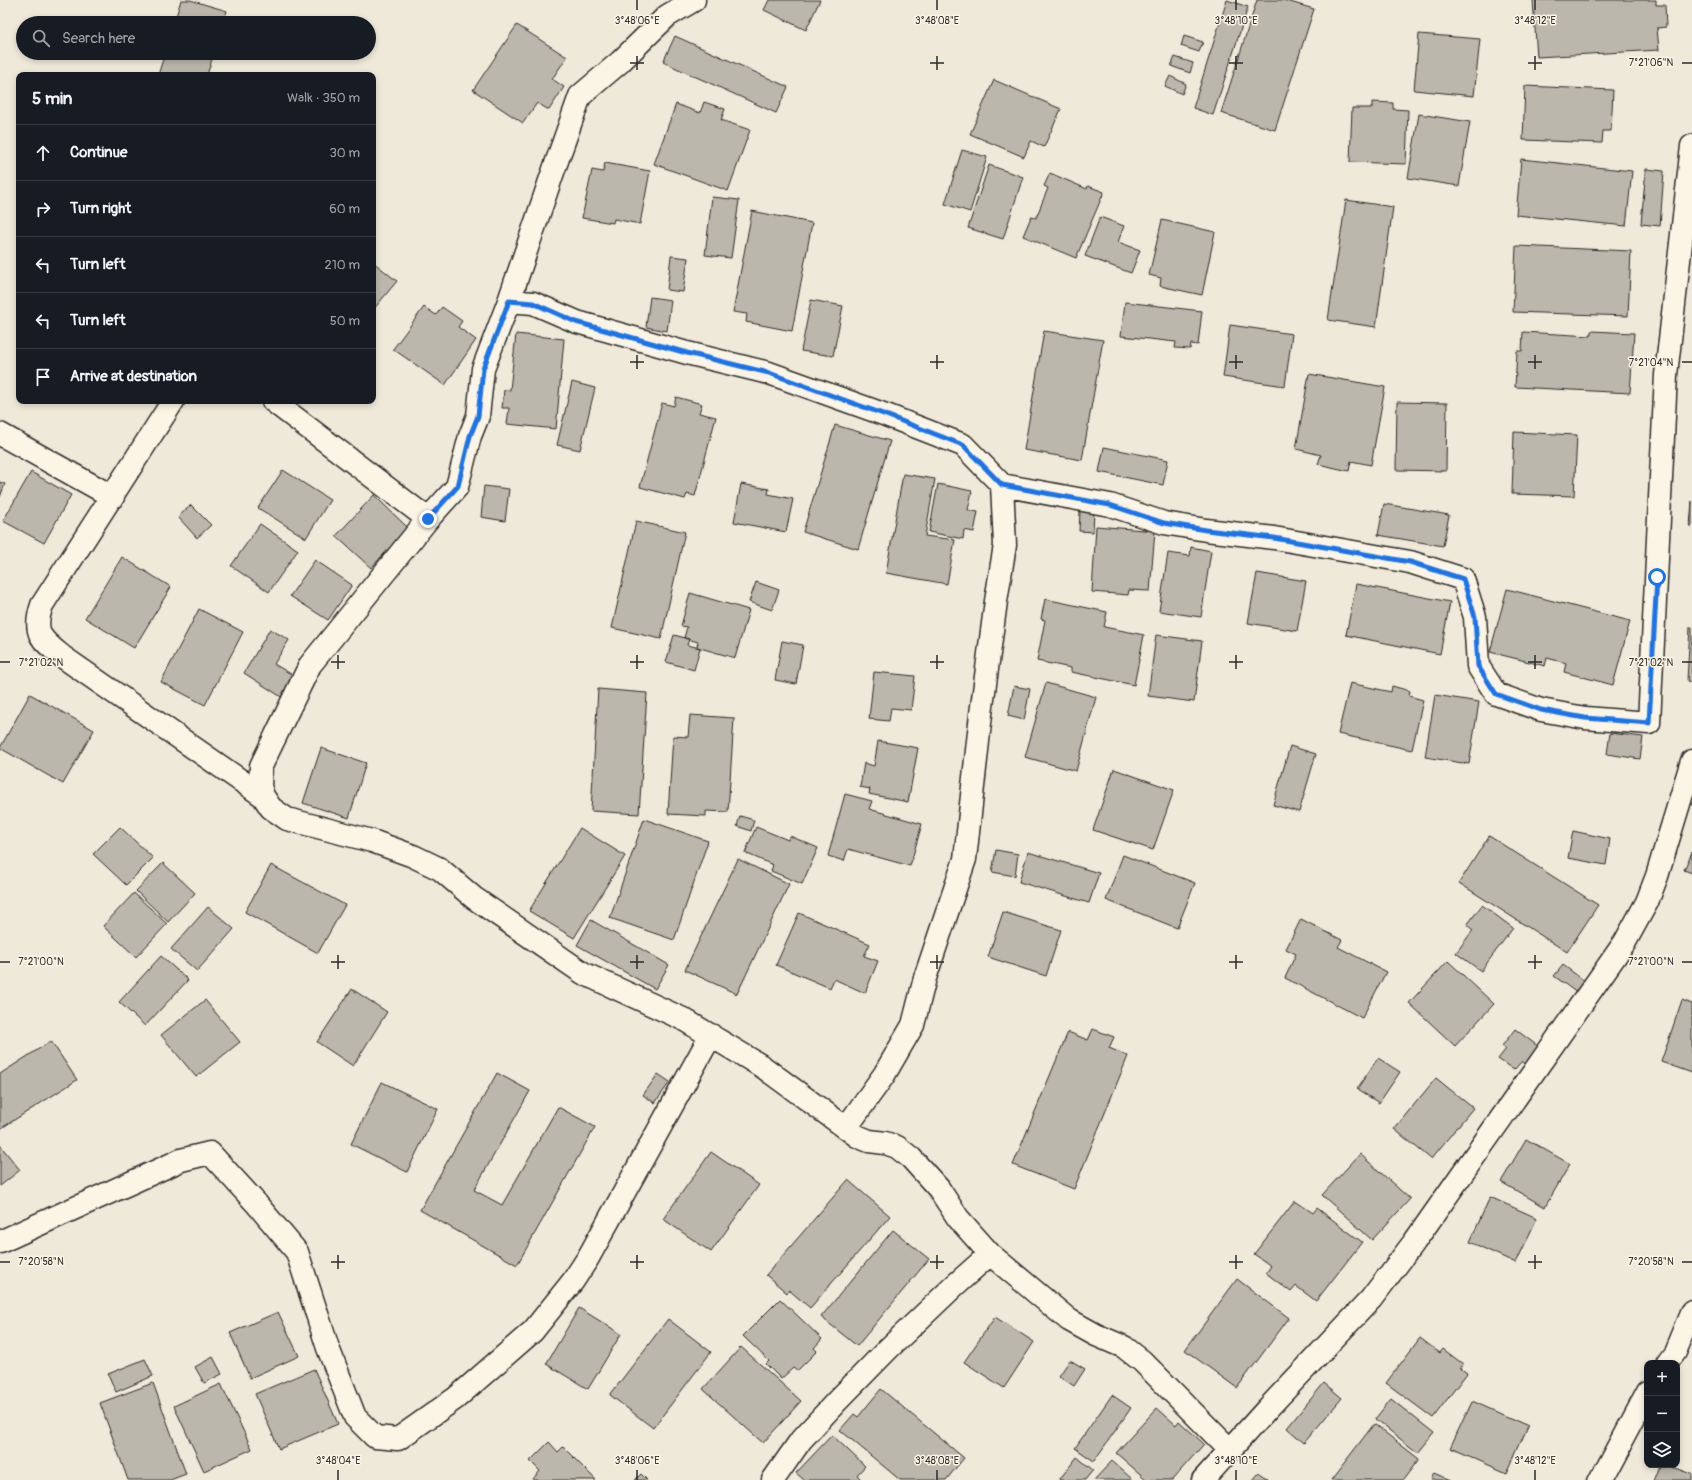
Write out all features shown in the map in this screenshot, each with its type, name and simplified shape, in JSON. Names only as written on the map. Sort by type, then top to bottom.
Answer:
[{"type":"street","points":[[694,0],[666,16],[620,62],[580,96],[509,301],[483,369],[478,416],[470,436],[458,486],[428,519],[310,665],[261,766],[260,786],[271,808],[287,819],[372,841],[413,856],[440,869],[474,898],[583,973],[683,1019],[711,1035],[763,1067],[857,1136],[869,1141],[885,1143],[897,1147],[911,1158],[939,1189],[958,1218],[990,1254],[1069,1320],[1096,1335],[1124,1347],[1142,1361],[1230,1450]]},
{"type":"street","points":[[509,301],[533,303],[576,322],[687,353],[769,373],[886,415],[963,445],[1002,485],[1110,505],[1164,523],[1206,530],[1274,538],[1410,562],[1463,579],[1475,617],[1478,666],[1496,694],[1541,710],[1585,718],[1649,723],[1666,375],[1686,254],[1692,146]]},
{"type":"street","points":[[171,404],[113,497],[42,605],[38,615],[38,626],[43,640],[63,657],[264,796]]},
{"type":"street","points":[[277,404],[428,519]]},
{"type":"street","points":[[0,434],[113,497]]},
{"type":"street","points":[[846,1128],[884,1075],[913,1025],[925,978],[965,859],[982,706],[1005,545],[1002,485]]},
{"type":"street","points":[[1203,1480],[1371,1299],[1415,1241],[1625,942],[1647,902],[1657,876],[1692,761]]},
{"type":"street","points":[[0,1242],[181,1160],[210,1153],[255,1202],[297,1252],[328,1348],[355,1417],[375,1437],[398,1439],[456,1398],[533,1331],[573,1282],[588,1258],[711,1035]]},
{"type":"street","points":[[773,1480],[801,1440],[847,1391],[915,1323],[990,1254]]},
{"type":"street","points":[[1669,1360],[1675,1352],[1692,1311]]},
{"type":"street","points":[[1600,1480],[1645,1396]]},
{"type":"building","points":[[181,0],[190,0],[227,11],[225,16],[176,16]]},
{"type":"building","points":[[769,0],[820,0],[806,30],[764,10]]},
{"type":"building","points":[[1227,0],[1248,7],[1213,115],[1193,108]]},
{"type":"building","points":[[1257,0],[1283,0],[1314,9],[1275,130],[1221,113]]},
{"type":"building","points":[[1533,0],[1656,0],[1656,5],[1665,5],[1666,27],[1657,28],[1659,50],[1537,57]]},
{"type":"building","points":[[517,25],[567,57],[552,79],[564,87],[549,110],[537,103],[523,123],[473,90]]},
{"type":"building","points":[[1419,34],[1480,39],[1474,96],[1414,90]]},
{"type":"building","points":[[675,36],[788,87],[776,113],[663,62]]},
{"type":"building","points":[[1184,36],[1203,42],[1199,52],[1181,46]]},
{"type":"building","points":[[1175,57],[1193,63],[1190,73],[1171,66]]},
{"type":"building","points":[[163,60],[212,60],[208,72],[159,72]]},
{"type":"building","points":[[1170,76],[1186,84],[1182,94],[1165,86]]},
{"type":"building","points":[[994,80],[1061,109],[1044,147],[1031,141],[1024,157],[970,134]]},
{"type":"building","points":[[1525,86],[1613,90],[1611,131],[1603,131],[1602,143],[1523,140]]},
{"type":"building","points":[[704,102],[725,109],[721,120],[750,130],[728,191],[654,164],[676,104],[700,113]]},
{"type":"building","points":[[1372,102],[1393,103],[1393,109],[1408,110],[1406,164],[1350,162],[1352,108],[1372,108]]},
{"type":"building","points":[[1419,114],[1470,122],[1459,186],[1408,178]]},
{"type":"building","points":[[962,150],[987,157],[970,212],[945,204]]},
{"type":"building","points":[[1521,159],[1632,171],[1626,226],[1516,215]]},
{"type":"building","points":[[605,163],[650,171],[640,224],[614,219],[613,223],[582,218],[592,170],[603,172]]},
{"type":"building","points":[[989,165],[1023,177],[1003,239],[968,228]]},
{"type":"building","points":[[1646,169],[1664,171],[1660,226],[1641,224]]},
{"type":"building","points":[[1050,173],[1087,189],[1088,186],[1104,192],[1076,258],[1023,236],[1031,217],[1036,218],[1048,188],[1044,186]]},
{"type":"building","points":[[712,197],[739,200],[731,258],[705,255]]},
{"type":"building","points":[[1346,200],[1393,207],[1376,327],[1328,320]]},
{"type":"building","points":[[752,211],[812,223],[792,331],[746,322],[747,314],[733,312]]},
{"type":"building","points":[[1100,217],[1124,226],[1118,242],[1140,250],[1131,273],[1085,256]]},
{"type":"building","points":[[1162,220],[1215,232],[1202,295],[1160,286],[1161,278],[1149,275]]},
{"type":"building","points":[[1516,246],[1631,251],[1628,316],[1513,312]]},
{"type":"building","points":[[671,256],[688,258],[683,292],[667,290]]},
{"type":"building","points":[[376,264],[397,281],[376,306]]},
{"type":"building","points":[[650,297],[671,300],[667,331],[646,327]]},
{"type":"building","points":[[811,300],[843,306],[833,356],[801,351]]},
{"type":"building","points":[[1125,302],[1202,311],[1198,345],[1191,344],[1190,349],[1175,348],[1176,342],[1121,336]]},
{"type":"building","points":[[424,307],[436,315],[442,307],[462,321],[458,327],[476,340],[445,385],[393,349]]},
{"type":"building","points":[[1230,325],[1292,334],[1285,386],[1223,377]]},
{"type":"building","points":[[1044,331],[1103,340],[1082,460],[1024,450]]},
{"type":"building","points":[[1591,331],[1634,333],[1630,393],[1515,387],[1517,351],[1522,351],[1523,332],[1591,336]]},
{"type":"building","points":[[516,334],[564,339],[556,429],[507,424],[509,408],[502,408],[504,390],[510,390]]},
{"type":"building","points":[[1309,374],[1385,387],[1371,465],[1351,461],[1349,471],[1318,464],[1321,455],[1296,449]]},
{"type":"building","points":[[572,382],[595,388],[580,450],[557,445]]},
{"type":"building","points":[[676,397],[702,404],[699,413],[716,417],[695,496],[687,494],[685,499],[640,487],[662,403],[674,406]]},
{"type":"building","points":[[1397,402],[1447,403],[1446,471],[1396,470]]},
{"type":"building","points":[[835,425],[890,441],[858,549],[803,532]]},
{"type":"building","points":[[1514,432],[1577,435],[1574,496],[1512,494]]},
{"type":"building","points":[[1104,447],[1168,460],[1163,485],[1099,472]]},
{"type":"building","points":[[283,470],[330,500],[306,538],[258,508]]},
{"type":"building","points":[[31,472],[71,495],[44,543],[3,521]]},
{"type":"building","points":[[903,474],[935,479],[925,536],[955,540],[947,584],[886,573]]},
{"type":"building","points":[[0,482],[5,484],[0,497]]},
{"type":"building","points":[[741,484],[769,489],[768,494],[793,499],[786,532],[734,522]]},
{"type":"building","points":[[938,484],[972,491],[968,510],[978,512],[974,532],[964,530],[963,539],[929,532]]},
{"type":"building","points":[[484,486],[509,489],[505,521],[481,517]]},
{"type":"building","points":[[374,495],[408,528],[371,568],[336,536]]},
{"type":"building","points":[[1692,501],[1692,526],[1690,526]]},
{"type":"building","points":[[1384,504],[1449,515],[1443,546],[1378,535]]},
{"type":"building","points":[[191,505],[211,525],[197,538],[178,517]]},
{"type":"building","points":[[1080,511],[1094,512],[1093,532],[1079,531]]},
{"type":"building","points":[[636,521],[685,532],[661,639],[612,628]]},
{"type":"building","points":[[260,524],[298,550],[269,592],[231,566]]},
{"type":"building","points":[[1096,526],[1155,531],[1150,591],[1129,590],[1128,595],[1092,592]]},
{"type":"building","points":[[1191,547],[1211,551],[1201,617],[1159,611],[1168,553],[1190,556]]},
{"type":"building","points":[[122,557],[171,587],[134,648],[85,618]]},
{"type":"building","points":[[315,560],[352,585],[328,620],[290,596]]},
{"type":"building","points":[[1257,573],[1306,581],[1297,631],[1248,623]]},
{"type":"building","points":[[756,582],[779,590],[772,610],[749,602]]},
{"type":"building","points":[[1356,584],[1450,602],[1440,654],[1346,635]]},
{"type":"building","points":[[1507,589],[1630,621],[1613,685],[1564,672],[1566,663],[1547,658],[1545,666],[1490,652]]},
{"type":"building","points":[[690,593],[749,610],[735,658],[697,647],[698,642],[684,638],[687,627],[681,626]]},
{"type":"building","points":[[1045,599],[1107,612],[1104,627],[1144,635],[1134,685],[1071,672],[1071,668],[1037,661],[1045,620],[1041,619]]},
{"type":"building","points":[[199,609],[243,632],[205,705],[161,682]]},
{"type":"building","points":[[1690,627],[1692,627],[1692,682],[1687,681]]},
{"type":"building","points":[[270,629],[289,640],[274,664],[296,677],[283,698],[244,673]]},
{"type":"building","points":[[674,635],[689,639],[687,645],[700,648],[694,670],[666,662]]},
{"type":"building","points":[[1156,635],[1202,641],[1194,702],[1148,696]]},
{"type":"building","points":[[782,641],[803,645],[796,684],[775,680]]},
{"type":"building","points":[[874,672],[915,676],[911,710],[891,708],[889,721],[869,719]]},
{"type":"building","points":[[1046,683],[1096,697],[1076,771],[1025,757]]},
{"type":"building","points":[[1350,683],[1391,692],[1392,686],[1410,691],[1409,696],[1423,700],[1412,750],[1338,734]]},
{"type":"building","points":[[1014,686],[1030,689],[1024,720],[1008,716]]},
{"type":"building","points":[[598,689],[647,693],[639,814],[591,811]]},
{"type":"building","points":[[30,694],[94,730],[63,784],[0,748]]},
{"type":"building","points":[[1435,695],[1479,702],[1469,764],[1425,757]]},
{"type":"building","points":[[690,715],[734,718],[728,812],[706,811],[706,816],[668,814],[673,736],[688,737]]},
{"type":"building","points":[[1610,733],[1643,737],[1640,759],[1607,754]]},
{"type":"building","points":[[878,741],[918,748],[908,802],[869,794],[870,789],[860,787],[864,763],[874,766]]},
{"type":"building","points":[[1290,746],[1316,754],[1299,812],[1273,805]]},
{"type":"building","points":[[321,748],[366,763],[349,818],[303,803]]},
{"type":"building","points":[[1114,769],[1174,790],[1153,850],[1093,830]]},
{"type":"building","points":[[845,794],[872,801],[869,809],[922,824],[910,866],[848,849],[844,861],[828,856]]},
{"type":"building","points":[[740,816],[754,820],[751,831],[737,826]]},
{"type":"building","points":[[644,819],[708,841],[674,940],[610,918]]},
{"type":"building","points":[[120,827],[153,858],[126,885],[93,854]]},
{"type":"building","points":[[756,827],[788,840],[790,836],[818,848],[802,884],[771,871],[773,865],[745,853]]},
{"type":"building","points":[[580,828],[625,856],[574,938],[529,911]]},
{"type":"building","points":[[1573,831],[1610,839],[1606,865],[1568,858]]},
{"type":"building","points":[[1489,836],[1598,905],[1567,952],[1459,883]]},
{"type":"building","points":[[996,850],[1018,854],[1015,876],[992,872]]},
{"type":"building","points":[[1028,852],[1099,873],[1089,903],[1019,882]]},
{"type":"building","points":[[1692,852],[1692,873],[1684,870]]},
{"type":"building","points":[[1123,855],[1195,883],[1177,928],[1106,900]]},
{"type":"building","points":[[738,859],[789,884],[737,994],[685,970]]},
{"type":"building","points":[[163,863],[195,893],[168,922],[136,891]]},
{"type":"building","points":[[271,865],[345,905],[318,953],[245,912]]},
{"type":"building","points":[[134,893],[167,924],[136,957],[103,926]]},
{"type":"building","points":[[1482,905],[1513,928],[1481,971],[1456,953],[1473,930],[1467,925]]},
{"type":"building","points":[[208,907],[234,929],[197,971],[171,949]]},
{"type":"building","points":[[1003,912],[1061,930],[1046,976],[988,957]]},
{"type":"building","points":[[799,913],[870,944],[864,956],[878,961],[865,993],[834,979],[830,988],[776,965]]},
{"type":"building","points":[[1301,919],[1342,940],[1338,947],[1386,972],[1362,1018],[1285,978],[1296,954],[1286,949]]},
{"type":"building","points":[[591,920],[669,965],[655,989],[577,945]]},
{"type":"building","points":[[161,956],[188,980],[145,1026],[119,1002]]},
{"type":"building","points":[[1448,961],[1494,1004],[1455,1046],[1409,1003]]},
{"type":"building","points":[[1563,965],[1586,982],[1577,993],[1554,976]]},
{"type":"building","points":[[352,989],[387,1012],[353,1066],[317,1042]]},
{"type":"building","points":[[205,1000],[240,1042],[196,1077],[161,1035]]},
{"type":"building","points":[[1682,1000],[1692,1004],[1692,1073],[1661,1062]]},
{"type":"building","points":[[1093,1029],[1114,1037],[1109,1048],[1128,1056],[1074,1189],[1013,1165],[1068,1032],[1088,1040]]},
{"type":"building","points":[[1515,1029],[1539,1047],[1526,1065],[1522,1061],[1514,1070],[1498,1059],[1506,1049],[1502,1046]]},
{"type":"building","points":[[51,1041],[77,1080],[0,1129],[0,1074]]},
{"type":"building","points":[[1378,1058],[1400,1072],[1379,1103],[1357,1089]]},
{"type":"building","points":[[497,1073],[530,1091],[474,1190],[502,1205],[558,1107],[595,1127],[517,1265],[420,1210]]},
{"type":"building","points":[[658,1074],[670,1082],[655,1103],[643,1095]]},
{"type":"building","points":[[1436,1078],[1473,1108],[1431,1159],[1394,1129]]},
{"type":"building","points":[[382,1082],[438,1109],[407,1172],[351,1144]]},
{"type":"building","points":[[1526,1139],[1570,1164],[1545,1207],[1501,1182]]},
{"type":"building","points":[[0,1145],[20,1170],[0,1186]]},
{"type":"building","points":[[711,1152],[759,1185],[711,1252],[663,1219]]},
{"type":"building","points":[[1360,1154],[1410,1199],[1372,1240],[1322,1195]]},
{"type":"building","points":[[848,1180],[890,1216],[810,1308],[789,1290],[787,1293],[766,1275]]},
{"type":"building","points":[[1490,1197],[1537,1218],[1516,1263],[1470,1242]]},
{"type":"building","points":[[1295,1201],[1313,1213],[1317,1208],[1362,1242],[1316,1301],[1296,1286],[1291,1292],[1266,1273],[1271,1266],[1254,1254]]},
{"type":"building","points":[[893,1230],[929,1259],[857,1346],[821,1317]]},
{"type":"building","points":[[1237,1279],[1289,1318],[1237,1388],[1185,1350]]},
{"type":"building","points":[[780,1299],[822,1339],[814,1348],[817,1351],[797,1371],[793,1368],[781,1379],[766,1364],[769,1361],[743,1336]]},
{"type":"building","points":[[579,1308],[621,1334],[588,1389],[546,1364]]},
{"type":"building","points":[[278,1312],[299,1356],[250,1378],[230,1333]]},
{"type":"building","points":[[995,1317],[1034,1342],[1004,1388],[964,1362]]},
{"type":"building","points":[[668,1319],[711,1352],[653,1428],[610,1395]]},
{"type":"building","points":[[1420,1338],[1440,1353],[1443,1349],[1463,1364],[1460,1368],[1467,1373],[1433,1418],[1386,1383]]},
{"type":"building","points":[[741,1347],[801,1401],[763,1443],[703,1389]]},
{"type":"building","points":[[213,1357],[222,1374],[204,1383],[195,1367]]},
{"type":"building","points":[[145,1359],[153,1376],[116,1392],[108,1374]]},
{"type":"building","points":[[1070,1360],[1085,1369],[1074,1386],[1059,1376]]},
{"type":"building","points":[[314,1369],[338,1424],[279,1449],[255,1394]]},
{"type":"building","points":[[153,1383],[186,1474],[170,1480],[128,1480],[100,1403]]},
{"type":"building","points":[[1324,1383],[1342,1398],[1304,1443],[1287,1428]]},
{"type":"building","points":[[221,1384],[252,1449],[204,1471],[174,1406]]},
{"type":"building","points":[[881,1389],[964,1458],[946,1480],[900,1480],[840,1430],[854,1414],[858,1417]]},
{"type":"building","points":[[1112,1395],[1131,1408],[1094,1461],[1075,1448]]},
{"type":"building","points":[[1391,1399],[1434,1433],[1418,1453],[1375,1419]]},
{"type":"building","points":[[1472,1401],[1528,1426],[1507,1473],[1450,1448]]},
{"type":"building","points":[[1157,1408],[1176,1425],[1179,1421],[1204,1444],[1172,1480],[1147,1480],[1116,1453]]},
{"type":"building","points":[[1374,1424],[1419,1459],[1403,1480],[1331,1480]]},
{"type":"building","points":[[832,1435],[865,1466],[857,1475],[862,1480],[804,1480],[796,1473]]},
{"type":"building","points":[[549,1442],[558,1452],[563,1447],[596,1480],[532,1480],[540,1471],[530,1461]]},
{"type":"building","points":[[1077,1457],[1093,1470],[1085,1480],[1059,1480]]},
{"type":"building","points":[[1112,1461],[1133,1480],[1094,1480]]},
{"type":"building","points":[[1659,1468],[1675,1468],[1692,1474],[1692,1480],[1654,1480]]},
{"type":"building","points":[[1259,1473],[1268,1480],[1253,1480]]},
{"type":"building","points":[[1433,1473],[1452,1480],[1430,1480]]},
{"type":"building","points":[[641,1474],[647,1480],[635,1480]]},
{"type":"route","points":[[428,519],[458,486],[470,436],[478,416],[483,369],[509,301],[533,303],[576,322],[687,353],[769,373],[886,415],[963,445],[1002,485],[1110,505],[1164,523],[1206,530],[1274,538],[1410,562],[1463,579],[1475,617],[1478,666],[1496,694],[1541,710],[1585,718],[1649,723],[1657,577]]}]
